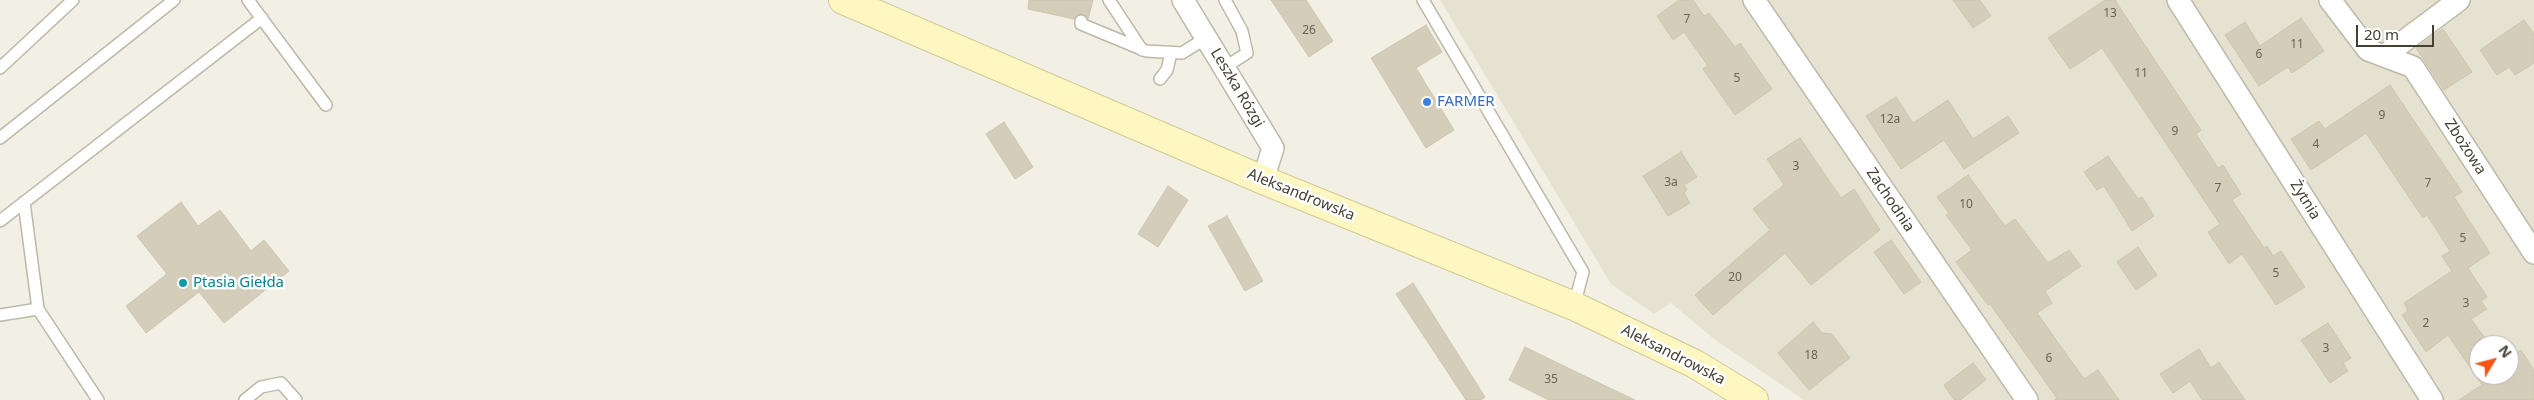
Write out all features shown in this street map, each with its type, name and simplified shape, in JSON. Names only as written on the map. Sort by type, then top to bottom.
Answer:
[{"type":"main road","name":"Aleksandrowska","points":[[843,0],[1263,180],[1574,306],[1695,364],[1754,400]]},
{"type":"street","name":"Leszka Rózgi","points":[[1183,0],[1273,148],[1263,180]]},
{"type":"street","name":"Zachodnia","points":[[1754,0],[2027,400]]},
{"type":"street","name":"Żytnia","points":[[2178,0],[2432,400]]},
{"type":"street","name":"Zbożowa","points":[[2330,0],[2368,50],[2413,67],[2534,252]]},
{"type":"street","points":[[2384,56],[2459,0]]},
{"type":"lane","points":[[0,68],[73,0]]},
{"type":"lane","points":[[0,138],[174,0]]},
{"type":"lane","points":[[248,0],[326,105]]},
{"type":"lane","points":[[1110,0],[1142,50]]},
{"type":"lane","points":[[1224,68],[1247,53],[1242,32],[1225,0]]},
{"type":"lane","points":[[1424,0],[1583,272],[1574,306]]},
{"type":"lane","points":[[0,221],[262,18]]},
{"type":"lane","points":[[1081,21],[1081,24],[1142,50],[1182,53],[1206,38]]},
{"type":"lane","points":[[1160,79],[1167,70],[1172,53]]},
{"type":"lane","points":[[24,202],[38,309],[98,400]]},
{"type":"lane","points":[[0,315],[38,309]]},
{"type":"lane","points":[[245,400],[262,387],[281,383],[296,400]]},
{"type":"shaded area","points":[[1440,0],[2534,0],[2534,400],[1804,400],[1714,339],[1671,303],[1654,314],[1611,284]]},
{"type":"building","points":[[1029,0],[1093,0],[1088,19],[1081,14],[1074,19],[1028,9]]},
{"type":"building","points":[[1271,0],[1306,0],[1333,41],[1309,57]]},
{"type":"building","points":[[1679,0],[1693,0],[1704,16],[1709,13],[1735,47],[1740,43],[1772,89],[1735,115],[1703,69],[1708,66],[1684,32],[1673,40],[1657,16]]},
{"type":"building","points":[[1953,0],[1980,0],[1991,16],[1973,28]]},
{"type":"building","points":[[2105,0],[2115,0],[2201,130],[2196,134],[2218,168],[2223,165],[2241,194],[2232,200],[2264,248],[2267,246],[2273,256],[2281,251],[2305,287],[2276,305],[2242,254],[2229,264],[2208,232],[2220,224],[2102,48],[2070,69],[2048,38]]},
{"type":"building","points":[[2301,18],[2324,51],[2292,73],[2288,67],[2259,86],[2225,35],[2245,22],[2260,46]]},
{"type":"building","points":[[2524,20],[2534,34],[2534,63],[2515,75],[2509,67],[2497,75],[2480,50]]},
{"type":"building","points":[[1426,25],[1442,52],[1416,68],[1454,130],[1426,148],[1371,58]]},
{"type":"building","points":[[2443,29],[2472,72],[2444,90],[2416,48]]},
{"type":"building","points":[[2390,85],[2462,192],[2454,197],[2490,253],[2468,268],[2487,297],[2481,301],[2487,309],[2471,319],[2483,335],[2469,335],[2469,366],[2448,335],[2426,352],[2402,315],[2408,311],[2404,303],[2452,271],[2442,256],[2450,251],[2427,215],[2423,218],[2366,133],[2311,170],[2291,139],[2319,121],[2325,129]]},
{"type":"building","points":[[1896,97],[1913,123],[1948,100],[1973,139],[2008,116],[2019,133],[1964,169],[1944,140],[1901,169],[1866,116]]},
{"type":"building","points":[[1004,122],[1033,167],[1015,179],[986,134]]},
{"type":"building","points":[[1800,138],[1841,198],[1854,189],[1880,230],[1811,285],[1785,253],[1713,315],[1695,295],[1770,230],[1753,209],[1784,185],[1767,159]]},
{"type":"building","points":[[1681,152],[1697,177],[1684,185],[1687,190],[1684,193],[1690,203],[1668,216],[1643,176]]},
{"type":"building","points":[[2108,156],[2138,199],[2142,197],[2154,216],[2132,231],[2104,186],[2097,190],[2084,172]]},
{"type":"building","points":[[1968,175],[2005,226],[2015,219],[2048,263],[2069,250],[2081,266],[2045,291],[2052,303],[2037,313],[2084,379],[2098,370],[2119,400],[2054,400],[2057,398],[1990,304],[1988,305],[1956,262],[1972,250],[1946,215],[1949,213],[1937,197]]},
{"type":"building","points":[[1168,186],[1188,200],[1158,247],[1138,234]]},
{"type":"building","points":[[181,202],[198,226],[220,210],[251,251],[264,240],[289,271],[224,323],[199,292],[146,333],[126,306],[167,274],[137,236]]},
{"type":"building","points":[[1227,216],[1263,281],[1245,291],[1208,226]]},
{"type":"building","points":[[1891,240],[1921,282],[1904,294],[1874,252]]},
{"type":"building","points":[[2138,247],[2157,275],[2136,290],[2117,262]]},
{"type":"building","points":[[1413,283],[1485,397],[1481,400],[1466,400],[1396,294]]},
{"type":"building","points":[[1813,322],[1822,333],[1832,334],[1850,358],[1809,390],[1778,353]]},
{"type":"building","points":[[2328,323],[2351,358],[2343,363],[2348,371],[2330,383],[2301,340]]},
{"type":"building","points":[[1525,347],[1635,400],[1549,400],[1509,380]]},
{"type":"building","points":[[2199,349],[2211,368],[2219,362],[2245,400],[2202,400],[2190,381],[2173,393],[2160,374]]},
{"type":"building","points":[[2521,350],[2534,370],[2534,400],[2459,400],[2482,385],[2519,385],[2519,351]]},
{"type":"building","points":[[1973,363],[1986,380],[1960,400],[1954,400],[1944,385]]},
{"type":"place","name":"FARMER","points":[[1427,102]]},
{"type":"place","name":"Ptasia Giełda","points":[[183,283]]}]
